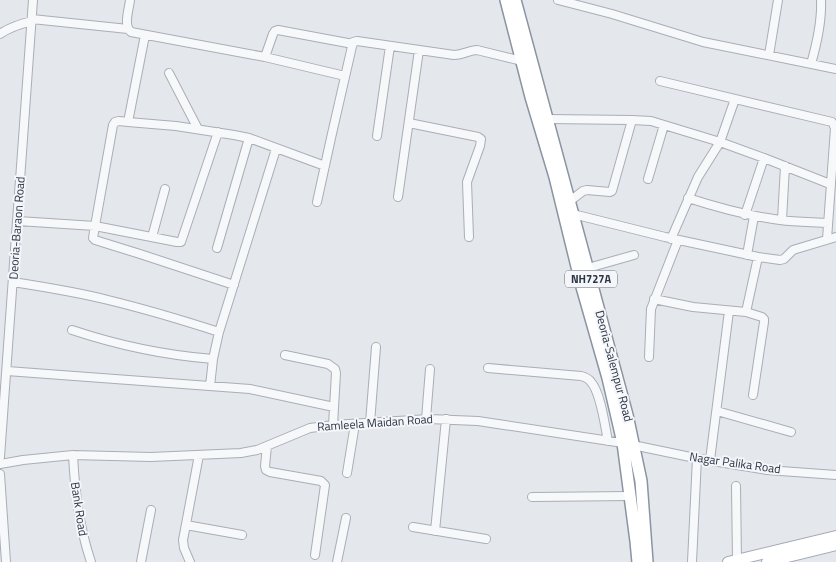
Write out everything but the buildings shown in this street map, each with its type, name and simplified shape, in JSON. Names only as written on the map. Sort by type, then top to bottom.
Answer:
[{"type":"highway","name":"Deoria-Salempur Road","points":[[506,0],[555,177],[582,287],[628,444],[641,481],[647,562]]},
{"type":"highway","name":"Deoria-Salempur Road","points":[[515,0],[627,415],[630,496],[638,562]]},
{"type":"main road","points":[[767,562],[836,536]]},
{"type":"main road","points":[[733,561],[783,556],[836,546]]},
{"type":"street","name":"Deoria-Baraon Road","points":[[0,456],[3,385],[7,372],[33,0]]},
{"type":"street","points":[[128,29],[130,0]]},
{"type":"street","points":[[558,0],[612,14],[703,42],[836,69]]},
{"type":"street","points":[[769,55],[778,0]]},
{"type":"street","points":[[811,64],[820,24],[821,0]]},
{"type":"street","points":[[0,34],[15,25],[32,20],[128,29],[131,32],[266,57],[345,76]]},
{"type":"street","points":[[266,57],[272,34],[278,30],[352,44],[357,41],[459,55],[477,50],[522,61]]},
{"type":"street","points":[[128,122],[145,35]]},
{"type":"street","points":[[317,202],[352,44]]},
{"type":"street","points":[[377,136],[390,46]]},
{"type":"street","points":[[398,197],[419,50]]},
{"type":"street","points":[[169,73],[198,129]]},
{"type":"street","points":[[660,80],[832,122],[835,128],[827,239]]},
{"type":"street","points":[[649,357],[650,316],[654,299],[688,198],[698,177],[720,142],[735,99]]},
{"type":"street","points":[[547,119],[651,121],[720,142],[830,184]]},
{"type":"street","points":[[570,201],[587,190],[612,191],[632,120]]},
{"type":"street","points":[[234,286],[140,254],[97,242],[94,238],[111,130],[115,122],[176,126],[249,138],[325,166]]},
{"type":"street","points":[[409,123],[481,139],[467,182],[469,237]]},
{"type":"street","points":[[648,180],[664,125]]},
{"type":"street","points":[[18,221],[95,226],[181,242],[218,132]]},
{"type":"street","points":[[217,248],[249,138]]},
{"type":"street","points":[[210,386],[219,332],[276,149]]},
{"type":"street","points":[[746,214],[764,158]]},
{"type":"street","points":[[782,220],[785,166]]},
{"type":"street","points":[[152,237],[165,189]]},
{"type":"street","points":[[688,198],[754,216],[828,223]]},
{"type":"street","points":[[574,214],[675,239],[780,260],[784,259],[793,250],[836,237]]},
{"type":"street","points":[[747,254],[754,216]]},
{"type":"street","points":[[588,268],[634,255]]},
{"type":"street","points":[[746,312],[758,257]]},
{"type":"street","points":[[13,282],[108,300],[156,312],[219,332]]},
{"type":"street","points":[[654,299],[693,307],[746,312],[762,317],[764,322],[753,395]]},
{"type":"street","points":[[710,460],[730,311]]},
{"type":"street","points":[[72,330],[146,351],[213,359]]},
{"type":"street","points":[[370,423],[376,347]]},
{"type":"street","points":[[285,355],[328,364],[335,368],[333,425]]},
{"type":"street","points":[[488,368],[586,378],[592,383],[598,397],[608,441]]},
{"type":"street","points":[[426,419],[430,369]]},
{"type":"street","points":[[7,372],[250,388],[334,407]]},
{"type":"street","points":[[717,412],[791,432]]},
{"type":"street","name":"Ramleela Maidan Road","points":[[0,464],[73,455],[151,456],[241,453],[257,450],[310,428],[426,419],[478,420],[628,444]]},
{"type":"street","points":[[434,531],[446,419]]},
{"type":"street","points":[[347,473],[355,424]]},
{"type":"street","name":"Nagar Palika Road","points":[[628,444],[767,470],[836,475]]},
{"type":"street","points":[[267,446],[266,470],[321,481],[324,485],[315,554]]},
{"type":"street","name":"Bank Road","points":[[73,455],[75,491],[83,540],[91,562]]},
{"type":"street","points":[[190,562],[183,540],[199,455]]},
{"type":"street","points":[[692,562],[697,458]]},
{"type":"street","points":[[0,474],[6,562]]},
{"type":"street","points":[[733,561],[736,486]]},
{"type":"street","points":[[532,497],[630,496]]},
{"type":"street","points":[[141,562],[151,510]]},
{"type":"street","points":[[337,562],[346,518]]},
{"type":"street","points":[[186,525],[242,536]]},
{"type":"street","points":[[413,528],[486,540]]}]
